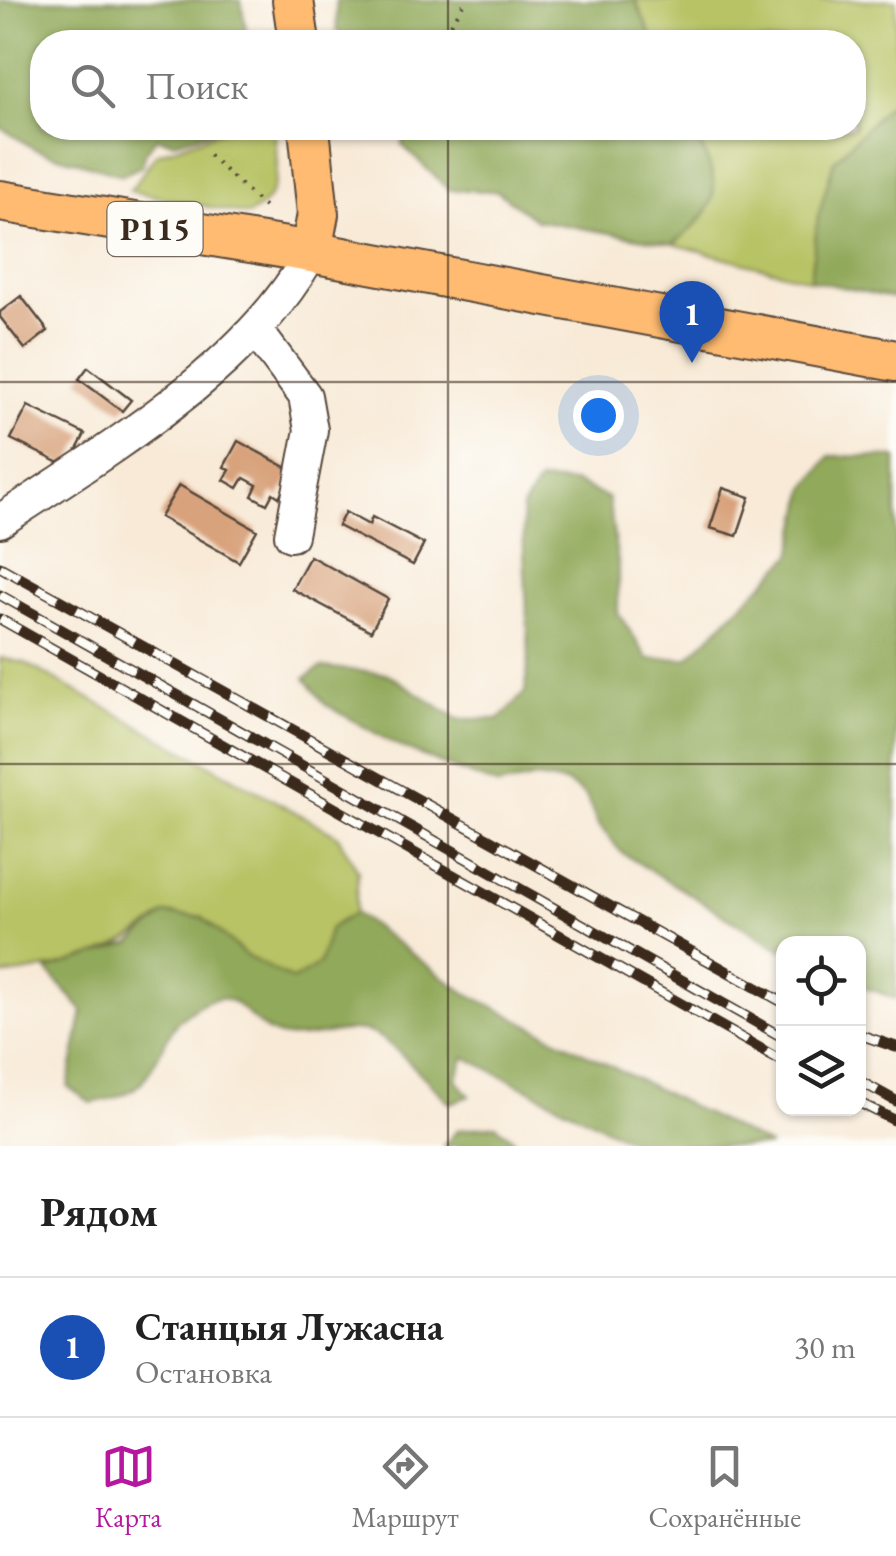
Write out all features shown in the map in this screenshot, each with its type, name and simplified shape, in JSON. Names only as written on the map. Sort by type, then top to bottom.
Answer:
[{"type":"main road","points":[[293,0],[297,30]]},
{"type":"main road","points":[[310,140],[318,214],[312,252]]},
{"type":"main road","name":"Р115","points":[[0,201],[312,252],[896,361]]},
{"type":"street","points":[[10,514],[224,365],[282,298],[312,252]]},
{"type":"street","points":[[255,329],[305,396],[311,430],[291,535]]},
{"type":"path","points":[[447,30],[466,0]]},
{"type":"path","points":[[209,155],[264,207]]},
{"type":"green space","points":[[0,0],[241,0],[246,30],[30,30],[30,140],[155,140],[145,152],[142,166],[122,175],[35,149],[0,127]]},
{"type":"green space","points":[[336,0],[635,0],[649,30],[337,30]]},
{"type":"green space","points":[[635,0],[896,0],[896,103],[887,106],[866,140],[866,30],[649,30]]},
{"type":"green space","points":[[896,103],[896,299],[810,280],[818,217],[834,161],[854,140],[866,140],[866,128],[887,106]]},
{"type":"green space","points":[[196,140],[275,140],[276,178],[268,199],[248,215],[130,191],[156,154]]},
{"type":"green space","points":[[404,140],[698,140],[709,164],[713,192],[703,217],[673,244],[536,220],[497,191],[449,190],[402,145]]},
{"type":"green space","points":[[698,140],[866,140],[818,217],[810,280],[673,244],[703,217],[710,204],[713,179]]},
{"type":"green space","points":[[830,456],[896,457],[896,999],[866,988],[866,936],[776,936],[776,947],[622,853],[597,823],[586,796],[567,783],[536,778],[499,786],[442,764],[396,745],[325,704],[305,678],[322,667],[388,674],[458,719],[500,719],[525,692],[529,657],[522,508],[539,481],[576,483],[608,498],[618,562],[618,613],[648,659],[688,658],[792,555],[806,488]]},
{"type":"green space","points":[[0,658],[25,663],[337,835],[358,871],[355,913],[330,928],[319,965],[293,980],[245,955],[202,917],[165,914],[127,940],[88,958],[0,976]]},
{"type":"green space","points":[[355,913],[464,992],[770,1146],[641,1146],[465,1057],[456,1079],[470,1096],[450,1103],[376,1035],[356,1030],[286,1037],[271,1033],[229,1000],[201,1004],[178,1021],[150,1071],[129,1092],[91,1103],[68,1087],[83,1011],[47,970],[131,943],[165,914],[202,917],[245,955],[293,980],[319,964],[330,928]]},
{"type":"green space","points":[[496,1125],[521,1146],[443,1146],[458,1130]]},
{"type":"building","points":[[21,296],[48,331],[25,349],[0,317],[0,312]]},
{"type":"building","points":[[88,367],[131,400],[122,411],[79,379]]},
{"type":"building","points":[[28,406],[85,434],[68,467],[11,439]]},
{"type":"building","points":[[238,441],[293,471],[279,497],[273,493],[267,504],[252,496],[257,485],[244,478],[238,488],[224,480],[230,470],[224,467]]},
{"type":"building","points":[[179,485],[257,530],[239,562],[160,517]]},
{"type":"building","points":[[723,488],[750,497],[737,536],[710,528]]},
{"type":"building","points":[[345,512],[369,525],[372,517],[424,544],[413,565],[338,526]]},
{"type":"building","points":[[310,556],[388,599],[371,631],[292,589]]},
{"type":"railway","points":[[0,567],[776,999]]},
{"type":"railway","points":[[0,595],[776,1033]]},
{"type":"railway","points":[[0,619],[776,1057]]},
{"type":"railway","points":[[866,1037],[896,1047]]},
{"type":"railway","points":[[866,1084],[896,1101]]},
{"type":"railway","points":[[866,1106],[896,1121]]},
{"type":"place","name":"Станцыя Лужасна","points":[[692,363]]}]
